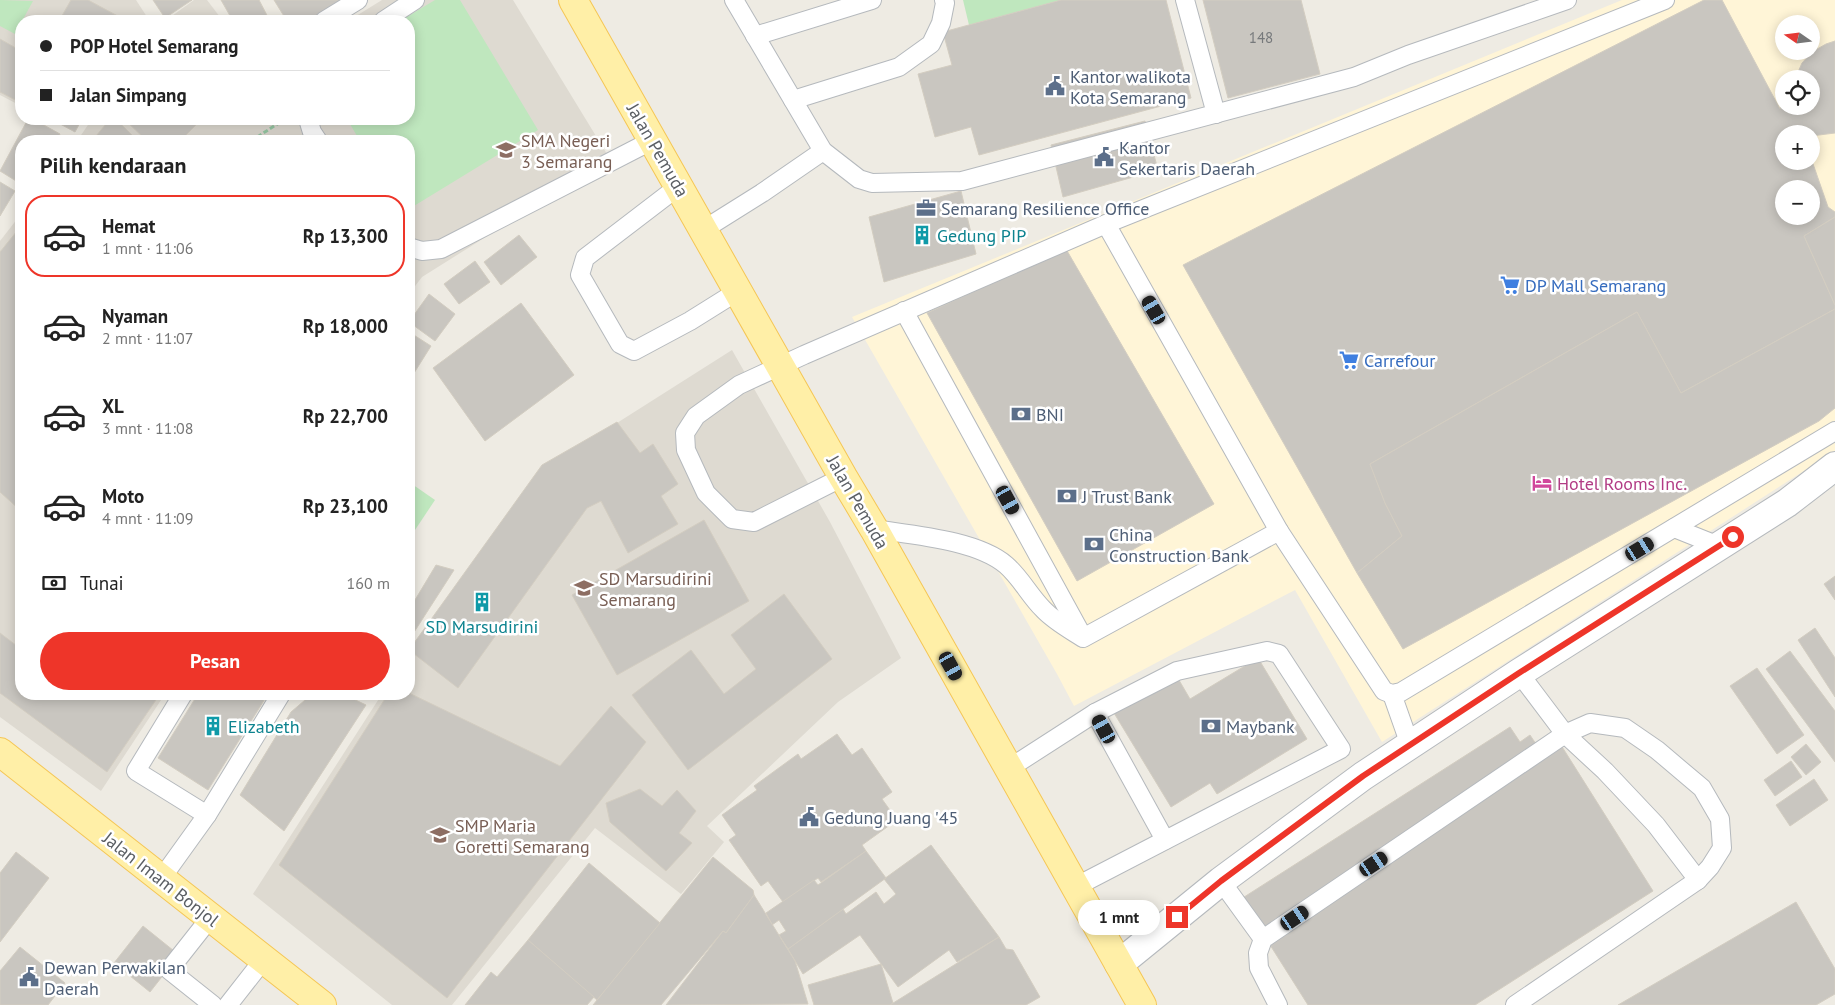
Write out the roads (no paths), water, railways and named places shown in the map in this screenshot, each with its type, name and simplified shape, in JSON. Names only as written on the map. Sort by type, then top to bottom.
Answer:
[{"type":"main road","name":"Jalan Pemuda","points":[[573,0],[1142,1005]]},
{"type":"main road","name":"Jalan Imam Bonjol","points":[[0,752],[264,959],[313,1002]]},
{"type":"street","points":[[1119,964],[1221,881],[1363,776],[1519,673],[1787,503],[1835,466]]},
{"type":"lane","points":[[334,15],[358,0]]},
{"type":"lane","points":[[393,15],[415,0]]},
{"type":"lane","points":[[734,0],[823,151],[859,179],[872,183],[962,181],[1354,77],[1408,55],[1567,0]]},
{"type":"lane","points":[[755,36],[872,0]]},
{"type":"lane","points":[[793,100],[899,67],[931,44],[941,23],[944,0]]},
{"type":"lane","points":[[1185,0],[1216,114]]},
{"type":"lane","points":[[843,477],[754,522],[732,519],[706,493],[686,450],[685,434],[696,416],[739,385],[904,311],[1106,224],[1665,0]]},
{"type":"lane","points":[[415,249],[422,251],[441,250],[653,140]]},
{"type":"lane","points":[[703,230],[762,194],[823,151]]},
{"type":"lane","points":[[679,186],[586,258],[580,276],[620,344],[634,351],[690,321],[738,291]]},
{"type":"lane","points":[[1106,224],[1279,531],[1384,691],[1392,694],[1401,692],[1835,431]]},
{"type":"lane","points":[[904,311],[1083,638]]},
{"type":"lane","points":[[1674,528],[1719,546]]},
{"type":"lane","points":[[874,529],[960,544],[981,550],[1005,564],[1024,584],[1042,608],[1059,623],[1083,638]]},
{"type":"lane","points":[[1083,638],[1279,531]]},
{"type":"lane","points":[[1008,769],[1095,713],[1177,671],[1267,651],[1280,654],[1341,749],[1075,887]]},
{"type":"lane","points":[[1519,673],[1565,734],[1605,771],[1656,825],[1698,880]]},
{"type":"lane","points":[[1392,694],[1410,744]]},
{"type":"lane","points":[[179,700],[136,771],[207,814]]},
{"type":"lane","points":[[162,879],[207,814],[277,700]]},
{"type":"lane","points":[[1095,713],[1165,840]]},
{"type":"lane","points":[[1278,1005],[1259,968],[1258,952],[1263,939],[1565,734],[1590,723],[1626,728],[1657,750],[1702,788],[1720,819],[1722,848],[1710,867],[1698,880],[1515,1005]]},
{"type":"lane","points":[[1221,881],[1263,939]]},
{"type":"lane","points":[[210,918],[169,970],[213,1005]]},
{"type":"lane","points":[[228,1005],[264,959]]},
{"type":"place","name":"Kantor walikota Kota Semarang","points":[[1055,86]]},
{"type":"place","name":"SMA Negeri 3 Semarang","points":[[506,150]]},
{"type":"place","name":"Kantor Sekertaris Daerah","points":[[1104,157]]},
{"type":"place","name":"Semarang Resilience Office","points":[[926,208]]},
{"type":"place","name":"Gedung PIP","points":[[922,235]]},
{"type":"place","name":"DP Mall Semarang","points":[[1510,285]]},
{"type":"place","name":"Carrefour","points":[[1349,360]]},
{"type":"place","name":"BNI","points":[[1021,414]]},
{"type":"place","name":"Hotel Rooms Inc.","points":[[1542,483]]},
{"type":"place","name":"J Trust Bank","points":[[1067,496]]},
{"type":"place","name":"China Construction Bank","points":[[1094,544]]},
{"type":"place","name":"SD Marsudirini Semarang","points":[[584,588]]},
{"type":"place","name":"SD Marsudirini","points":[[482,602]]},
{"type":"place","name":"Elizabeth","points":[[213,726]]},
{"type":"place","name":"Maybank","points":[[1211,726]]},
{"type":"place","name":"Gedung Juang '45","points":[[809,817]]},
{"type":"place","name":"SMP Maria Goretti Semarang","points":[[440,835]]},
{"type":"place","name":"Dewan Perwakilan Daerah","points":[[29,977]]}]
